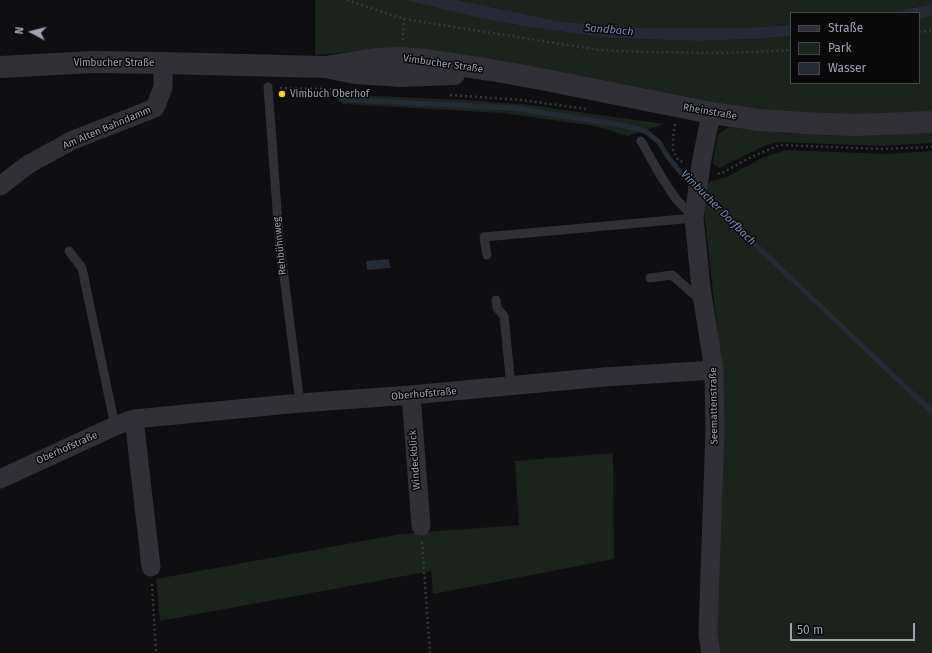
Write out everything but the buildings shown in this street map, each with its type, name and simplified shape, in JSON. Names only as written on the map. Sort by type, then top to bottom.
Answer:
[{"type":"street","name":"Vimbucher Straße","points":[[0,67],[92,62],[163,63],[325,68],[355,73],[401,76],[446,75],[491,70]]},
{"type":"street","name":"Am Alten Bahndamm","points":[[0,186],[29,164],[73,140],[155,108],[163,87],[163,63]]},
{"type":"street","name":"Rheinstraße","points":[[491,70],[711,113],[760,120],[855,125],[932,122]]},
{"type":"street","name":"Seemattenstraße","points":[[711,113],[694,164],[694,218],[714,370],[715,431],[708,635],[712,653]]},
{"type":"street","name":"Oberhofstraße","points":[[0,478],[115,426],[134,419],[604,377],[714,370]]},
{"type":"street","name":"Windeckblick","points":[[411,395],[420,526]]},
{"type":"street","points":[[134,419],[151,567]]},
{"type":"lane","name":"Rehbühnweg","points":[[268,87],[279,237],[300,403]]},
{"type":"lane","points":[[641,141],[676,199],[694,218]]},
{"type":"lane","points":[[487,255],[484,237],[694,218]]},
{"type":"lane","points":[[69,251],[82,268],[115,426]]},
{"type":"lane","points":[[650,278],[672,275],[696,296],[703,295]]},
{"type":"lane","points":[[496,300],[497,308],[504,316],[511,386]]},
{"type":"path","points":[[347,0],[404,19],[599,50],[721,53],[790,50]]},
{"type":"path","points":[[920,32],[932,30]]},
{"type":"path","points":[[268,87],[331,89]]},
{"type":"path","points":[[447,95],[522,100],[591,110]]},
{"type":"path","points":[[681,127],[675,123],[673,150],[678,160],[694,164],[720,174],[751,157],[780,145],[882,149],[932,147]]},
{"type":"path","points":[[420,526],[430,653]]},
{"type":"path","points":[[151,567],[156,653]]},
{"type":"green space","points":[[315,0],[404,0],[466,15],[527,27],[611,38],[697,41],[790,36],[790,84],[920,84],[920,19],[932,16],[932,112],[818,116],[703,102],[383,49],[315,55]]},
{"type":"green space","points":[[459,0],[932,0],[932,4],[893,12],[790,12],[790,25],[741,28],[647,28],[563,22]]},
{"type":"green space","points":[[330,94],[465,100],[529,105],[664,124],[628,136],[595,126],[503,113],[343,104]]},
{"type":"green space","points":[[729,127],[792,134],[867,135],[932,132],[932,143],[881,146],[779,142],[766,145],[719,168],[713,163],[718,135]]},
{"type":"green space","points":[[786,150],[884,154],[932,151],[932,653],[717,653],[721,363],[703,202],[703,190],[711,181],[727,177],[762,158]]},
{"type":"green space","points":[[613,453],[614,559],[433,594],[431,571],[160,621],[156,579],[401,534],[519,525],[515,461]]},
{"type":"water","name":"Sandbach","points":[[404,0],[459,0],[563,22],[647,28],[741,28],[790,25],[790,36],[697,41],[611,38],[527,27],[466,15]]},
{"type":"water","points":[[932,4],[932,16],[920,19],[920,12],[893,12]]},
{"type":"water","points":[[389,259],[390,268],[367,270],[366,261]]},
{"type":"waterway","name":"Vimbucher Dorfbach","points":[[340,98],[352,100],[513,108],[627,126],[645,131],[659,142],[668,157],[685,178],[693,185]]},
{"type":"waterway","name":"Vimbucher Dorfbach","points":[[702,194],[932,412]]},
{"type":"place","name":"Vimbuch Oberhof","points":[[282,94]]}]
